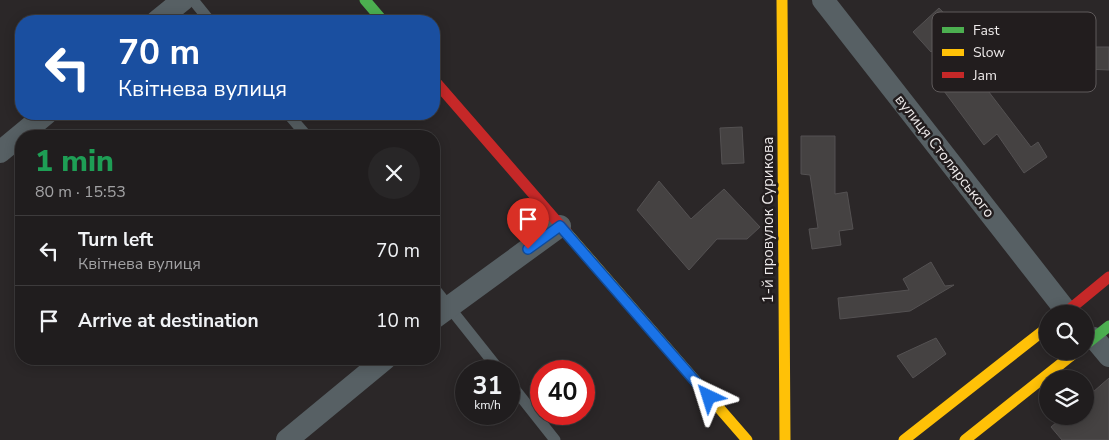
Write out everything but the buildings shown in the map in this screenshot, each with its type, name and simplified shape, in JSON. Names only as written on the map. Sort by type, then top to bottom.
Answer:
[{"type":"street","points":[[164,15],[183,0]]},
{"type":"street","points":[[365,0],[378,15]]},
{"type":"street","name":"1-й провулок Сурикова","points":[[782,0],[785,440]]},
{"type":"street","name":"вулиця Столярського","points":[[823,0],[1060,305]]},
{"type":"street","points":[[440,87],[747,440]]},
{"type":"street","points":[[27,130],[39,120]]},
{"type":"street","points":[[0,152],[15,140]]},
{"type":"street","points":[[441,312],[560,226]]},
{"type":"street","points":[[1076,305],[1109,277]]},
{"type":"street","points":[[904,440],[1039,334]]},
{"type":"street","points":[[1094,343],[1109,356]]},
{"type":"street","points":[[965,440],[1066,360]]},
{"type":"street","points":[[287,440],[377,365]]},
{"type":"lane","points":[[193,0],[205,15]]},
{"type":"lane","points":[[293,120],[301,130]]},
{"type":"lane","points":[[441,312],[489,360]]},
{"type":"lane","points":[[520,396],[555,440]]},
{"type":"traffic: fast","points":[[365,0],[378,15]]},
{"type":"traffic: fast","points":[[1094,338],[1109,326]]},
{"type":"traffic: slow","points":[[782,0],[785,440]]},
{"type":"traffic: slow","points":[[567,233],[747,440]]},
{"type":"traffic: slow","points":[[904,440],[1039,334]]},
{"type":"traffic: slow","points":[[965,440],[1066,360]]},
{"type":"traffic: jam","points":[[440,87],[567,233]]},
{"type":"traffic: jam","points":[[1075,305],[1109,277]]},
{"type":"route","points":[[528,249],[560,226],[709,397]]}]
